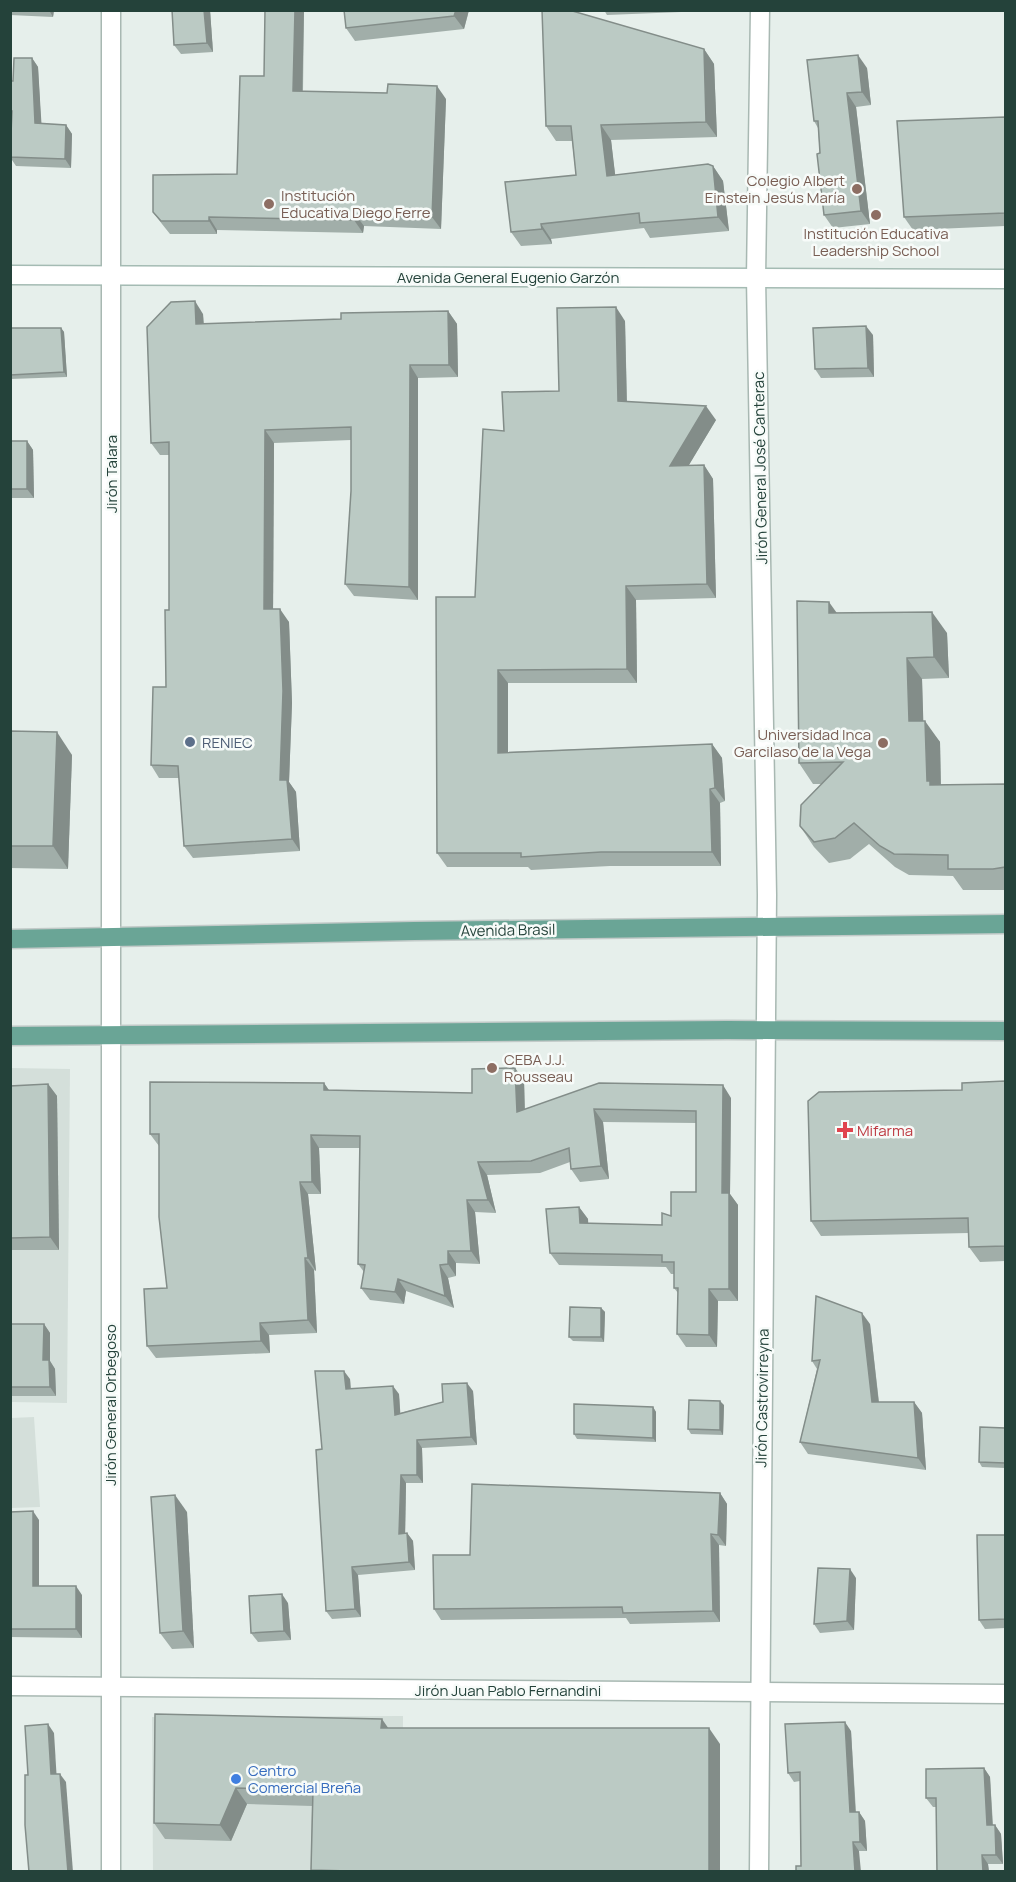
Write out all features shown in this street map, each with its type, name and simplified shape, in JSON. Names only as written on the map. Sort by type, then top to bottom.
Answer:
[{"type":"main road","name":"Avenida Brasil","points":[[10,939],[1005,924]]},
{"type":"main road","points":[[10,1036],[1005,1030]]},
{"type":"street","name":"Jirón Talara","points":[[110,938],[111,10]]},
{"type":"street","name":"Jirón General José Canterac","points":[[760,10],[756,278],[766,926]]},
{"type":"street","name":"Avenida General Eugenio Garzón","points":[[10,275],[1005,279]]},
{"type":"street","name":"Jirón Castrovirreyna","points":[[759,1872],[766,926]]},
{"type":"street","name":"Jirón General Orbegoso","points":[[110,938],[112,1036],[111,1872]]},
{"type":"street","name":"Jirón Juan Pablo Fernandini","points":[[10,1686],[1005,1695]]},
{"type":"shaded area","points":[[11,1068],[70,1069],[67,1403],[11,1402]]},
{"type":"shaded area","points":[[34,1417],[40,1507],[11,1508],[11,1418]]},
{"type":"shaded area","points":[[403,1716],[402,1871],[153,1871],[152,1717]]},
{"type":"building","points":[[172,10],[204,10],[207,43],[174,45]]},
{"type":"building","points":[[265,10],[295,10],[293,91],[387,93],[388,84],[437,86],[432,217],[355,214],[354,220],[209,217],[209,221],[161,221],[153,212],[153,175],[237,174],[240,76],[264,76]]},
{"type":"building","points":[[344,10],[456,10],[454,16],[346,28]]},
{"type":"building","points":[[542,10],[569,10],[704,49],[706,122],[601,125],[607,176],[708,164],[713,166],[718,217],[640,223],[639,213],[541,224],[542,229],[511,232],[505,182],[576,175],[571,126],[546,126]]},
{"type":"building","points":[[858,55],[862,92],[847,93],[861,211],[824,215],[817,154],[820,153],[818,121],[814,121],[807,60]]},
{"type":"building","points":[[14,58],[32,58],[35,123],[66,125],[65,159],[10,157],[12,111],[10,111],[10,81],[13,81]]},
{"type":"building","points":[[1005,117],[1005,213],[904,217],[897,121]]},
{"type":"building","points":[[195,301],[196,324],[341,319],[341,313],[448,311],[449,365],[410,365],[409,587],[345,584],[351,491],[351,427],[265,430],[264,609],[280,609],[283,691],[280,780],[287,780],[292,839],[184,846],[178,766],[151,765],[153,687],[166,687],[165,610],[169,610],[169,442],[151,443],[147,327],[171,302]]},
{"type":"building","points":[[616,307],[618,401],[706,406],[670,466],[704,465],[707,584],[626,586],[627,669],[498,670],[498,753],[712,744],[715,788],[710,789],[712,852],[601,852],[521,857],[521,853],[437,853],[436,597],[475,597],[483,429],[504,431],[502,392],[559,391],[557,308]]},
{"type":"building","points":[[866,326],[868,368],[815,369],[813,328]]},
{"type":"building","points":[[10,328],[61,328],[64,372],[10,375]]},
{"type":"building","points":[[10,441],[27,441],[27,489],[10,489]]},
{"type":"building","name":"Universidad Inca Garcilaso de la Vega","points":[[797,601],[829,602],[829,613],[932,612],[934,657],[907,658],[909,721],[925,721],[927,781],[930,781],[930,785],[1005,784],[1005,867],[948,869],[948,855],[894,854],[880,846],[854,823],[835,838],[814,842],[800,826],[801,805],[843,762],[799,763]]},
{"type":"building","points":[[10,731],[57,732],[53,846],[10,846]]},
{"type":"building","points":[[515,1068],[517,1112],[599,1083],[723,1085],[722,1193],[729,1193],[729,1289],[709,1289],[709,1335],[677,1334],[678,1288],[674,1288],[674,1262],[662,1262],[662,1255],[550,1253],[546,1209],[579,1207],[580,1223],[662,1225],[662,1213],[671,1216],[671,1192],[696,1192],[696,1111],[594,1109],[601,1166],[571,1169],[569,1148],[531,1161],[478,1162],[488,1200],[467,1200],[471,1251],[448,1251],[448,1264],[440,1265],[445,1296],[398,1279],[395,1292],[361,1288],[365,1265],[358,1264],[360,1136],[311,1135],[312,1182],[300,1182],[308,1258],[305,1258],[308,1320],[260,1323],[261,1341],[147,1346],[144,1289],[167,1288],[159,1217],[159,1134],[150,1134],[150,1082],[324,1083],[324,1090],[472,1093],[472,1069]]},
{"type":"building","points":[[1005,1081],[1005,1246],[969,1247],[968,1218],[811,1221],[808,1101],[819,1092],[962,1090],[962,1083]]},
{"type":"building","points":[[48,1084],[50,1237],[10,1238],[10,1086]]},
{"type":"building","points":[[816,1296],[862,1313],[872,1402],[914,1402],[918,1458],[800,1442],[820,1360],[812,1361]]},
{"type":"building","points":[[570,1307],[601,1308],[601,1337],[569,1337]]},
{"type":"building","points":[[10,1324],[44,1324],[43,1360],[49,1360],[50,1387],[10,1387]]},
{"type":"building","points":[[315,1371],[344,1371],[346,1389],[393,1386],[395,1415],[443,1402],[442,1384],[467,1383],[471,1437],[417,1440],[417,1475],[401,1475],[399,1534],[407,1533],[409,1562],[352,1567],[355,1609],[326,1611],[316,1450],[322,1449]]},
{"type":"building","points":[[689,1400],[720,1401],[720,1430],[688,1429]]},
{"type":"building","points":[[574,1404],[653,1407],[653,1438],[574,1434]]},
{"type":"building","points":[[980,1427],[1005,1428],[1005,1463],[979,1462]]},
{"type":"building","points":[[472,1484],[720,1493],[718,1535],[711,1534],[713,1611],[623,1613],[622,1607],[434,1609],[433,1555],[470,1555]]},
{"type":"building","points":[[175,1495],[183,1631],[160,1633],[151,1497]]},
{"type":"building","points":[[33,1511],[33,1586],[76,1586],[76,1629],[10,1629],[10,1512]]},
{"type":"building","points":[[977,1535],[1005,1535],[1005,1619],[979,1620]]},
{"type":"building","points":[[818,1568],[850,1569],[847,1621],[814,1624]]},
{"type":"building","points":[[282,1594],[284,1631],[251,1633],[249,1596]]},
{"type":"building","points":[[155,1714],[382,1719],[381,1728],[709,1728],[709,1872],[311,1870],[313,1790],[236,1788],[220,1825],[154,1823]]},
{"type":"building","points":[[845,1722],[850,1812],[859,1812],[860,1842],[853,1842],[855,1872],[796,1872],[796,1866],[801,1866],[800,1772],[788,1773],[785,1724]]},
{"type":"building","points":[[48,1724],[51,1774],[60,1774],[68,1872],[29,1872],[25,1825],[25,1775],[28,1775],[25,1726]]},
{"type":"building","points":[[984,1768],[987,1825],[995,1825],[996,1855],[982,1855],[983,1872],[937,1872],[936,1798],[926,1798],[926,1769]]},
{"type":"place","name":"Colegio Albert Einstein Jesús María","points":[[857,189]]},
{"type":"place","name":"Institución Educativa Diego Ferre","points":[[269,204]]},
{"type":"place","name":"Institución Educativa Leadership School","points":[[876,215]]},
{"type":"place","name":"RENIEC","points":[[190,742]]},
{"type":"place","name":"Universidad Inca Garcilaso de la Vega","points":[[883,743]]},
{"type":"place","name":"CEBA J.J. Rousseau","points":[[492,1068]]},
{"type":"place","name":"Mifarma","points":[[845,1130]]},
{"type":"place","name":"Centro Comercial Breña","points":[[236,1779]]}]
